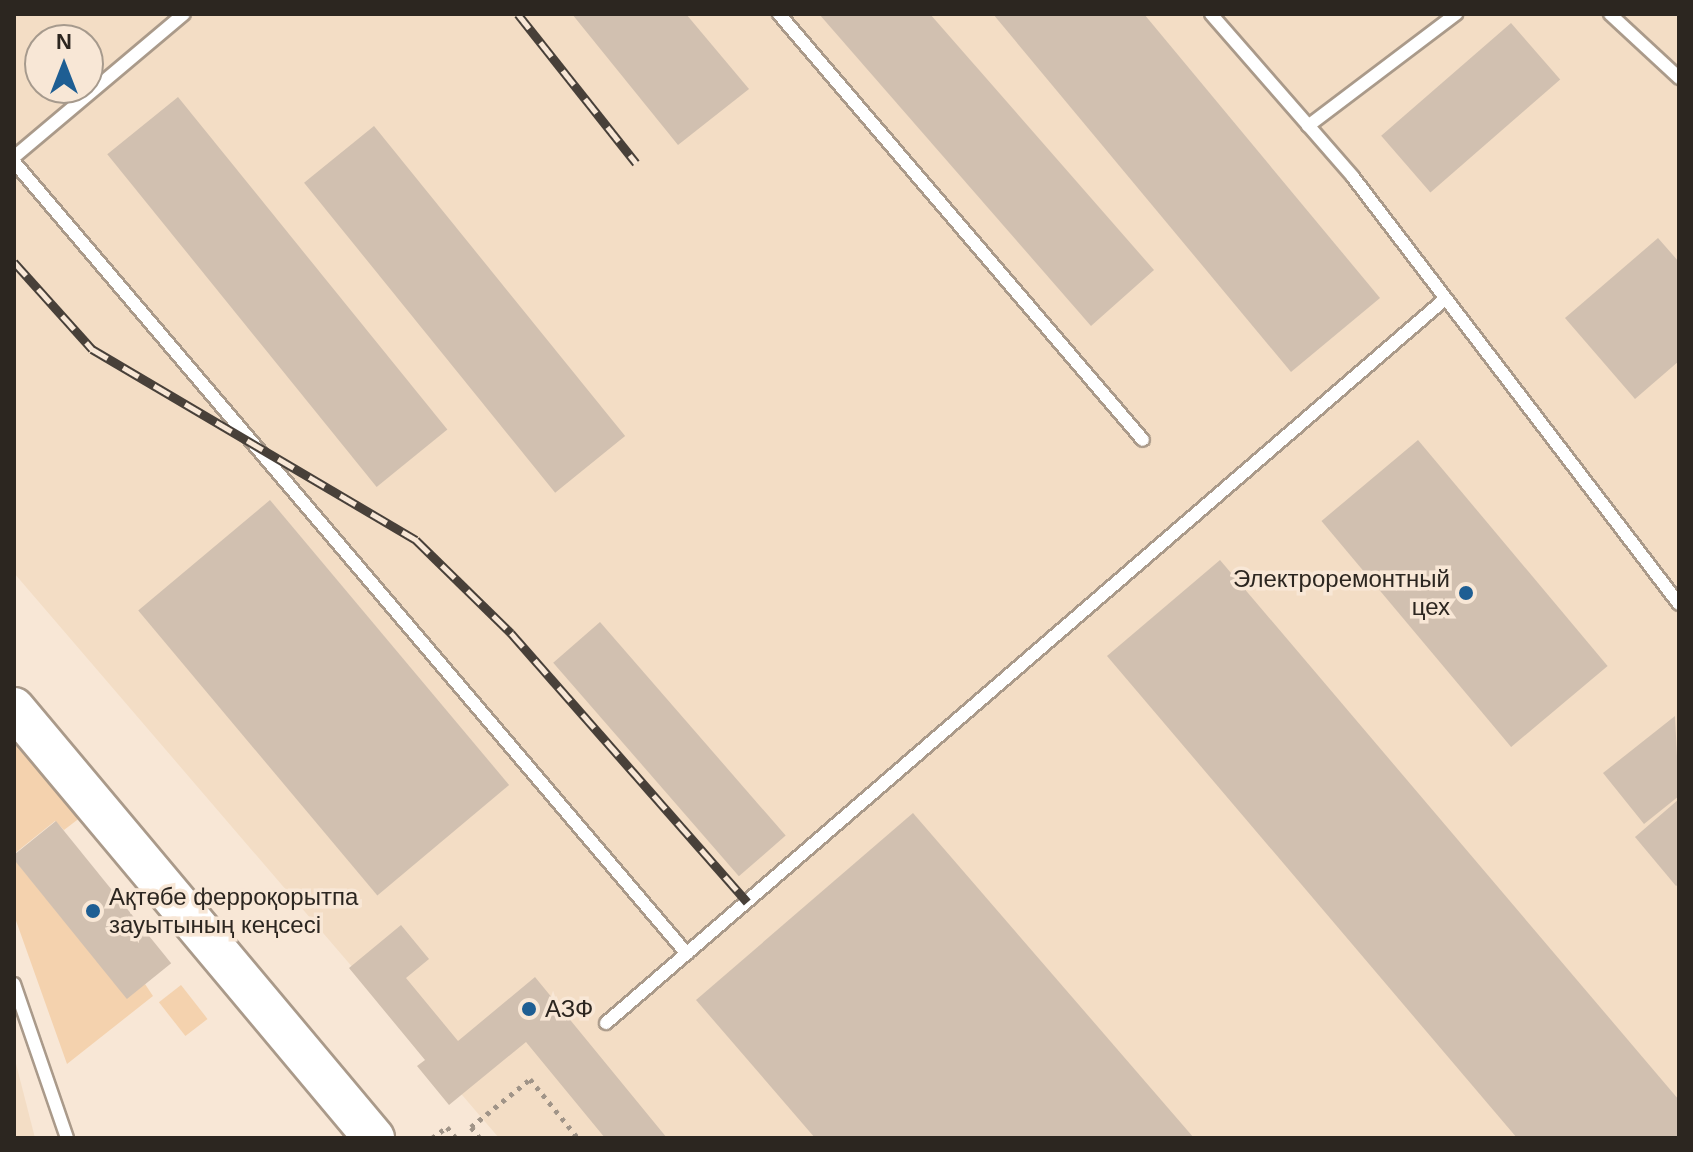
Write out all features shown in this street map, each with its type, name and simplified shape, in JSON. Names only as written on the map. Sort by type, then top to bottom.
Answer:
[{"type":"highway","points":[[14,708],[374,1138]]},
{"type":"lane","points":[[184,14],[14,159],[687,954]]},
{"type":"lane","points":[[779,14],[1143,440]]},
{"type":"lane","points":[[1211,14],[1308,126],[1679,604]]},
{"type":"lane","points":[[1308,126],[1456,14]]},
{"type":"lane","points":[[1610,14],[1679,78]]},
{"type":"lane","points":[[606,1023],[1445,299]]},
{"type":"lane","points":[[14,984],[67,1138]]},
{"type":"path","points":[[480,1138],[471,1127],[530,1079],[578,1138]]},
{"type":"path","points":[[432,1138],[447,1127],[456,1138]]},
{"type":"shaded area","points":[[14,14],[1679,14],[1679,1138],[499,1138],[14,573]]},
{"type":"shaded area","points":[[14,739],[81,817],[64,830],[55,821],[14,854]]},
{"type":"shaded area","points":[[14,859],[127,998],[145,984],[153,996],[67,1064],[14,915]]},
{"type":"shaded area","points":[[181,985],[207,1019],[185,1036],[159,1002]]},
{"type":"shaded area","points":[[14,1056],[35,1138],[14,1138]]},
{"type":"building","points":[[572,14],[686,14],[749,89],[678,145]]},
{"type":"building","points":[[819,14],[930,14],[1154,270],[1091,326]]},
{"type":"building","points":[[993,14],[1144,14],[1380,298],[1291,372]]},
{"type":"building","points":[[1511,23],[1560,80],[1430,192],[1381,136]]},
{"type":"building","points":[[178,97],[447,430],[377,487],[107,154]]},
{"type":"building","points":[[374,126],[625,436],[555,493],[304,183]]},
{"type":"building","points":[[1658,238],[1679,262],[1679,361],[1635,399],[1565,318]]},
{"type":"building","name":"Электроремонтный цех","points":[[1418,440],[1608,666],[1511,747],[1321,521]]},
{"type":"building","points":[[270,500],[509,785],[377,896],[138,611]]},
{"type":"building","points":[[1220,560],[1679,1100],[1679,1138],[1517,1138],[1107,656]]},
{"type":"building","points":[[600,622],[786,836],[739,876],[553,663]]},
{"type":"building","points":[[1675,716],[1679,796],[1644,824],[1603,773]]},
{"type":"building","points":[[1679,799],[1679,884],[1676,886],[1635,837]]},
{"type":"building","points":[[913,813],[1194,1138],[815,1138],[696,1000]]},
{"type":"building","name":"Ақтөбе ферроқорытпа зауытының кеңсесі","points":[[56,821],[171,963],[127,999],[14,860],[14,855]]},
{"type":"building","name":"АЗФ","points":[[401,925],[429,959],[406,978],[458,1041],[535,977],[667,1138],[605,1138],[526,1042],[449,1105],[417,1066],[425,1060],[349,968]]},
{"type":"railway","points":[[518,14],[636,163]]},
{"type":"railway","points":[[14,262],[92,349],[416,540],[511,633],[747,902]]},
{"type":"place","name":"Электроремонтный цех","points":[[1466,593]]},
{"type":"place","name":"Ақтөбе ферроқорытпа зауытының кеңсесі","points":[[93,911]]},
{"type":"place","name":"АЗФ","points":[[529,1009]]}]
